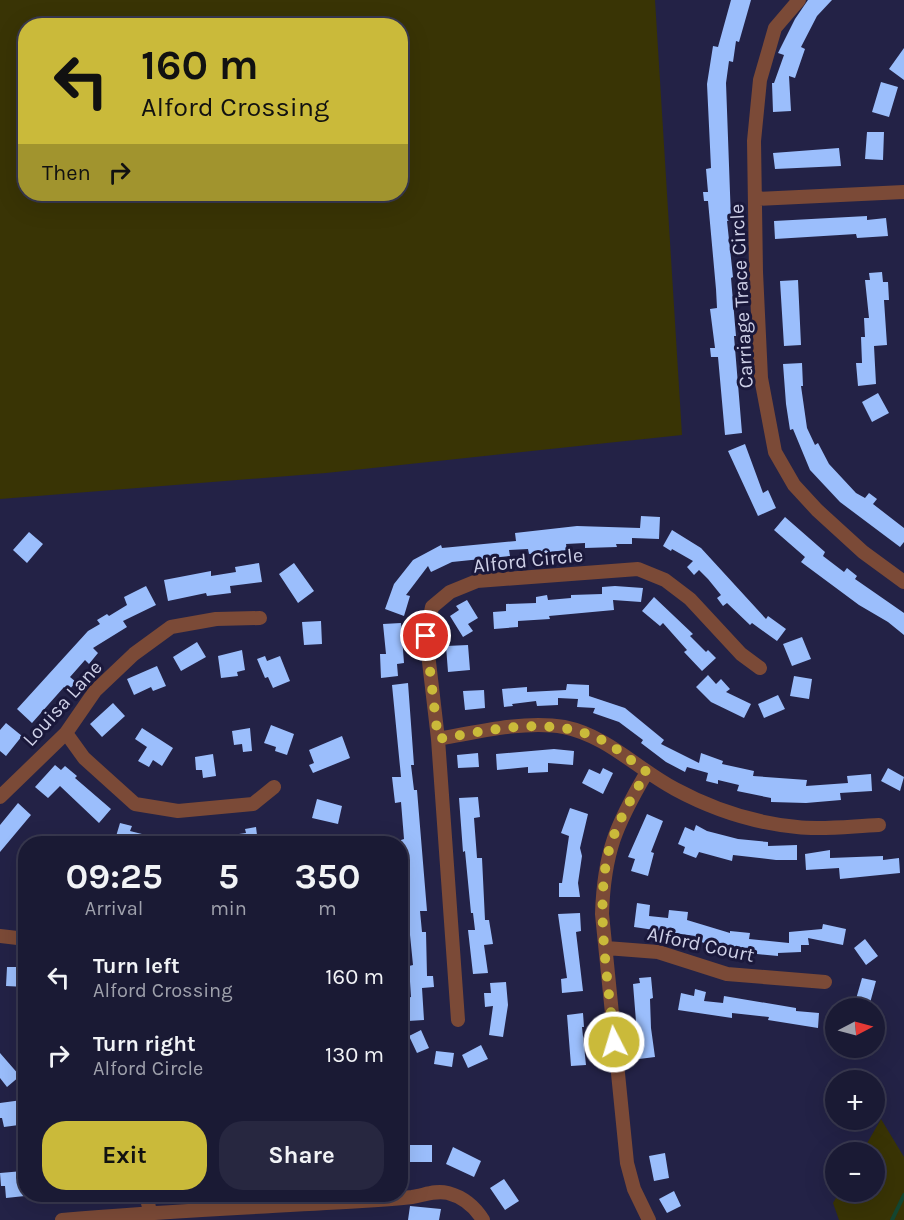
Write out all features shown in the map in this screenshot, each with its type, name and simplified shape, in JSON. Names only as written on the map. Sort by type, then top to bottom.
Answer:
[{"type":"street","name":"Carriage Trace Circle","points":[[800,0],[775,28],[760,80],[754,141],[762,378],[775,452],[794,485],[817,510],[863,552],[904,582]]},
{"type":"street","points":[[755,200],[904,193]]},
{"type":"street","name":"Alford Circle","points":[[458,1020],[438,739],[426,636],[432,607],[450,592],[477,581],[638,569],[665,580],[690,599],[741,654],[759,668]]},
{"type":"street","name":"Louisa Lane","points":[[0,797],[66,733],[94,691],[134,654],[171,627],[216,619],[260,618]]},
{"type":"street","points":[[438,739],[488,730],[541,725],[562,727],[604,741],[647,772],[698,801],[759,821],[798,827],[879,825]]},
{"type":"street","points":[[66,733],[84,758],[135,804],[178,811],[253,804],[274,787]]},
{"type":"street","points":[[647,772],[617,826],[609,852],[603,886],[602,914],[627,1163],[634,1189],[649,1220]]},
{"type":"street","points":[[0,936],[18,938]]},
{"type":"street","name":"Alford Court","points":[[606,948],[658,952],[727,974],[825,982]]},
{"type":"street","points":[[408,1197],[429,1192],[446,1193],[462,1198],[477,1210],[483,1220]]},
{"type":"street","points":[[148,1202],[150,1212]]},
{"type":"street","points":[[62,1220],[268,1202]]},
{"type":"shaded area","points":[[0,0],[655,0],[682,435],[326,473],[0,499]]},
{"type":"shaded area","points":[[885,1126],[904,1157],[904,1220],[839,1220],[834,1202],[885,1202],[885,1142],[868,1142],[875,1130],[885,1130]]},
{"type":"building","points":[[731,0],[751,0],[739,42],[736,41],[733,62],[729,61],[726,83],[731,220],[727,221],[733,277],[731,278],[736,336],[734,336],[742,433],[725,435],[718,357],[711,357],[710,348],[715,348],[710,309],[717,308],[708,201],[704,201],[703,192],[708,192],[706,169],[711,168],[707,84],[713,46],[718,47]]},
{"type":"building","points":[[808,0],[832,0],[817,16],[801,47],[805,49],[795,78],[789,76],[791,111],[773,112],[772,83],[774,83],[784,55],[778,53],[795,19]]},
{"type":"building","points":[[904,48],[904,80],[889,69]]},
{"type":"building","points":[[881,82],[898,87],[889,117],[872,112]]},
{"type":"building","points":[[867,132],[884,132],[883,160],[865,159]]},
{"type":"building","points":[[839,148],[841,166],[775,169],[773,153]]},
{"type":"building","points":[[867,216],[867,220],[886,218],[888,236],[857,238],[856,234],[775,239],[774,221]]},
{"type":"building","points":[[882,272],[883,282],[888,282],[889,300],[884,300],[887,345],[874,346],[876,384],[858,386],[856,363],[862,363],[861,337],[865,337],[864,318],[869,318],[865,280],[870,280],[869,273]]},
{"type":"building","points":[[798,280],[801,345],[784,346],[780,281]]},
{"type":"building","points":[[802,363],[803,386],[801,386],[807,428],[815,445],[818,443],[829,464],[856,493],[865,498],[869,493],[877,499],[873,504],[904,528],[904,542],[900,547],[840,502],[810,470],[793,429],[790,430],[783,364]]},
{"type":"building","points":[[878,393],[889,413],[872,422],[862,402]]},
{"type":"building","points":[[745,444],[763,493],[768,490],[776,508],[758,516],[728,451]]},
{"type":"building","points":[[641,516],[660,517],[659,539],[632,538],[632,544],[616,544],[617,547],[585,548],[585,543],[566,544],[567,550],[529,554],[528,549],[509,550],[510,556],[452,562],[431,572],[428,566],[406,595],[410,596],[404,616],[385,609],[394,584],[413,560],[441,545],[442,548],[516,541],[515,533],[577,526],[640,528]]},
{"type":"building","points":[[785,517],[825,552],[823,556],[844,572],[847,568],[857,576],[855,579],[904,613],[904,635],[801,562],[805,557],[774,530]]},
{"type":"building","points":[[672,530],[701,548],[766,619],[768,616],[786,629],[777,641],[752,623],[750,625],[727,603],[723,606],[717,598],[721,595],[708,579],[699,570],[694,575],[687,567],[693,561],[663,546]]},
{"type":"building","points":[[29,532],[43,544],[27,563],[13,550]]},
{"type":"building","points":[[259,563],[262,582],[230,586],[231,593],[207,596],[206,593],[168,601],[164,580],[211,571],[211,576],[236,572],[235,567]]},
{"type":"building","points":[[294,563],[314,591],[298,603],[279,574]]},
{"type":"building","points":[[146,586],[156,605],[123,621],[127,627],[93,648],[98,653],[89,664],[85,660],[70,677],[76,682],[68,691],[64,687],[32,723],[17,709],[88,631],[100,624],[97,620],[127,605],[124,597]]},
{"type":"building","points":[[602,587],[643,588],[641,602],[613,600],[614,610],[549,616],[550,619],[518,621],[518,627],[494,629],[493,612],[506,611],[506,604],[536,603],[536,597],[547,595],[548,600],[571,598],[571,595],[602,594]]},
{"type":"building","points":[[654,597],[693,634],[690,636],[706,652],[708,650],[716,658],[702,671],[684,652],[687,650],[663,623],[660,626],[642,611]]},
{"type":"building","points":[[467,600],[478,618],[468,624],[473,631],[463,637],[450,616],[459,610],[456,606]]},
{"type":"building","points":[[321,621],[322,644],[304,645],[302,622]]},
{"type":"building","points":[[401,623],[404,663],[397,664],[398,676],[381,678],[380,654],[386,654],[383,624]]},
{"type":"building","points":[[802,637],[811,659],[792,666],[783,644]]},
{"type":"building","points":[[197,642],[206,657],[181,671],[173,657]]},
{"type":"building","points":[[468,645],[470,670],[448,672],[446,646]]},
{"type":"building","points":[[242,650],[245,670],[237,672],[238,676],[221,678],[218,656]]},
{"type":"building","points":[[265,656],[267,661],[280,656],[290,681],[273,688],[268,677],[265,678],[257,659]]},
{"type":"building","points":[[157,666],[166,686],[153,691],[151,687],[134,695],[127,679]]},
{"type":"building","points":[[708,675],[716,684],[721,679],[730,689],[726,692],[751,704],[744,718],[711,702],[696,687]]},
{"type":"building","points":[[794,676],[812,679],[809,699],[790,696]]},
{"type":"building","points":[[408,683],[414,765],[411,765],[414,790],[417,790],[427,911],[420,911],[422,932],[426,932],[427,976],[433,976],[434,987],[422,988],[424,1020],[408,1021],[408,998],[411,997],[409,966],[413,965],[408,925],[408,836],[404,836],[401,802],[395,803],[392,777],[401,777],[392,685]]},
{"type":"building","points":[[567,684],[589,685],[589,696],[625,708],[664,740],[661,744],[699,763],[701,753],[723,761],[722,764],[754,771],[753,776],[807,780],[806,786],[848,783],[847,776],[871,774],[872,791],[840,793],[841,800],[806,803],[771,802],[771,798],[737,791],[739,785],[718,780],[718,784],[706,781],[708,773],[687,767],[685,772],[666,762],[641,743],[643,740],[619,722],[593,713],[595,708],[577,707],[578,699],[558,698],[558,705],[537,706],[536,701],[504,707],[502,689],[527,687],[527,692],[566,690]]},
{"type":"building","points":[[484,690],[485,708],[465,710],[463,691]]},
{"type":"building","points":[[778,695],[785,709],[764,718],[758,704]]},
{"type":"building","points":[[113,703],[125,716],[102,737],[90,724]]},
{"type":"building","points":[[6,723],[22,736],[6,756],[0,751],[0,730]]},
{"type":"building","points":[[271,725],[294,734],[287,755],[275,751],[276,747],[264,743]]},
{"type":"building","points":[[142,728],[173,748],[162,766],[153,760],[149,767],[138,761],[147,747],[135,739]]},
{"type":"building","points":[[250,728],[252,751],[243,752],[242,744],[234,745],[232,731]]},
{"type":"building","points":[[342,736],[350,758],[313,773],[309,765],[314,763],[309,750]]},
{"type":"building","points":[[554,749],[574,751],[573,765],[548,763],[548,772],[528,773],[528,767],[497,770],[496,754]]},
{"type":"building","points":[[478,753],[479,767],[458,768],[457,755]]},
{"type":"building","points":[[213,754],[216,776],[203,778],[202,770],[196,770],[195,757]]},
{"type":"building","points":[[55,765],[61,770],[65,766],[77,776],[75,778],[111,809],[99,823],[60,786],[48,798],[35,787]]},
{"type":"building","points":[[603,768],[613,773],[603,794],[582,783],[589,769],[600,774]]},
{"type":"building","points":[[888,768],[904,777],[900,791],[881,781]]},
{"type":"building","points":[[478,797],[480,817],[474,818],[477,858],[482,858],[485,920],[489,920],[493,944],[484,945],[488,973],[473,974],[468,930],[475,930],[473,913],[471,913],[465,851],[463,852],[459,798]]},
{"type":"building","points":[[317,799],[342,806],[338,824],[312,818]]},
{"type":"building","points":[[18,803],[31,815],[0,852],[0,825]]},
{"type":"building","points":[[570,808],[588,814],[580,848],[582,856],[578,883],[580,897],[559,897],[559,883],[562,883],[569,836],[561,833]]},
{"type":"building","points":[[647,814],[663,821],[651,852],[654,853],[648,876],[631,871],[635,859],[628,857]]},
{"type":"building","points":[[120,823],[132,826],[130,831],[142,834],[142,836],[116,836]]},
{"type":"building","points":[[696,825],[707,831],[738,839],[768,842],[768,846],[797,845],[797,860],[733,855],[732,861],[699,852],[696,858],[683,853],[685,847],[678,844],[685,827],[694,831]]},
{"type":"building","points":[[256,827],[257,836],[232,836],[246,833],[245,829]]},
{"type":"building","points":[[830,850],[830,858],[883,856],[883,860],[899,858],[900,873],[840,879],[839,868],[806,870],[805,854]]},
{"type":"building","points":[[637,903],[650,905],[649,916],[668,918],[669,910],[688,912],[687,920],[730,933],[730,931],[750,933],[749,939],[789,943],[789,932],[822,929],[823,924],[846,929],[843,945],[808,938],[809,945],[801,945],[801,952],[778,953],[778,956],[757,954],[757,951],[715,946],[694,940],[695,936],[634,927]]},
{"type":"building","points":[[580,913],[581,931],[576,932],[583,991],[562,993],[561,979],[567,978],[558,914]]},
{"type":"building","points":[[865,939],[878,956],[866,965],[854,948]]},
{"type":"building","points":[[7,967],[18,967],[18,987],[6,986]]},
{"type":"building","points":[[651,977],[653,998],[650,999],[651,1028],[655,1057],[639,1059],[633,984],[640,983],[639,978]]},
{"type":"building","points":[[862,978],[876,981],[871,998],[856,998]]},
{"type":"building","points":[[506,982],[508,1005],[503,1037],[489,1035],[493,1006],[485,1007],[484,993],[491,993],[490,983]]},
{"type":"building","points":[[695,989],[706,992],[704,1001],[723,1003],[724,996],[796,1008],[796,1011],[819,1013],[818,1028],[768,1020],[769,1017],[732,1013],[732,1018],[678,1010],[681,993],[694,996]]},
{"type":"building","points":[[583,1013],[584,1027],[582,1027],[586,1065],[571,1066],[567,1015]]},
{"type":"building","points":[[421,1030],[429,1048],[417,1053],[409,1036]]},
{"type":"building","points":[[481,1045],[488,1059],[468,1068],[462,1055]]},
{"type":"building","points":[[436,1051],[454,1053],[452,1067],[434,1064]]},
{"type":"building","points":[[0,1053],[18,1074],[18,1078],[7,1087],[0,1078]]},
{"type":"building","points":[[18,1101],[18,1125],[4,1127],[2,1118],[0,1118],[0,1103]]},
{"type":"building","points":[[408,1145],[432,1145],[432,1162],[408,1162]]},
{"type":"building","points":[[453,1147],[481,1161],[474,1177],[446,1164]]},
{"type":"building","points":[[665,1153],[669,1178],[654,1181],[649,1156]]},
{"type":"building","points":[[18,1171],[18,1197],[6,1198],[5,1186],[1,1186],[0,1173]]},
{"type":"building","points":[[504,1179],[519,1201],[505,1210],[490,1188]]},
{"type":"building","points":[[674,1191],[681,1206],[667,1213],[659,1199]]},
{"type":"building","points":[[410,1206],[441,1209],[439,1220],[408,1220]]},
{"type":"waterway","points":[[892,1220],[904,1195]]},
{"type":"route","points":[[426,636],[438,739],[488,730],[541,725],[562,727],[604,741],[647,772],[617,826],[609,852],[603,886],[602,914],[614,1042]]}]
